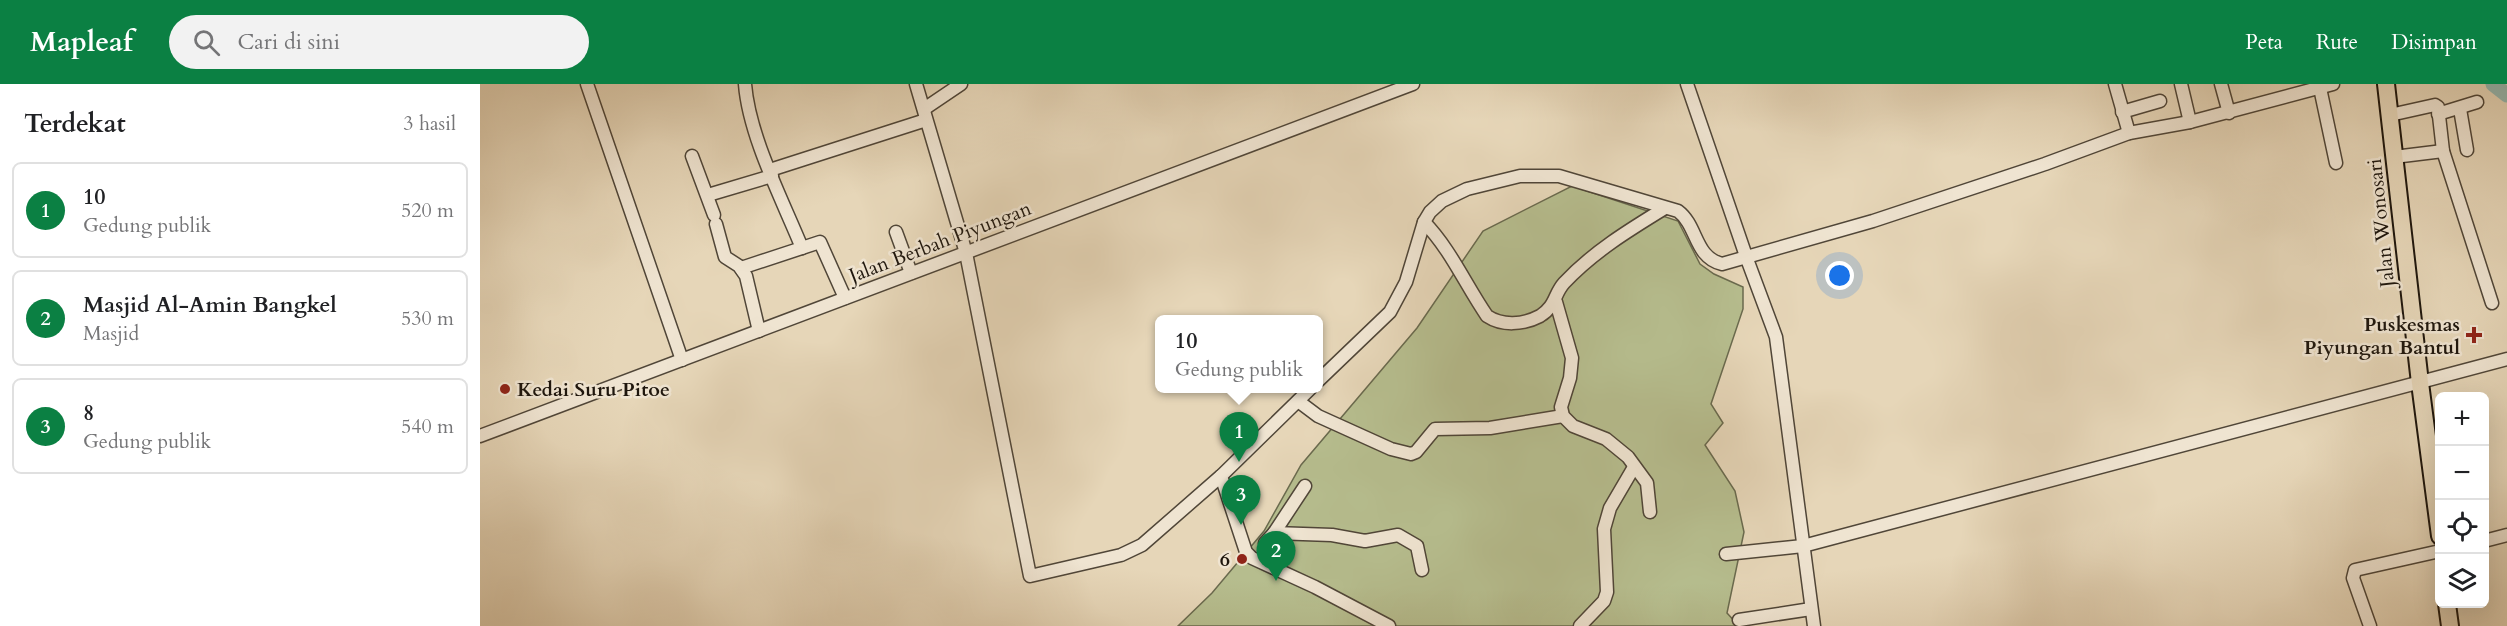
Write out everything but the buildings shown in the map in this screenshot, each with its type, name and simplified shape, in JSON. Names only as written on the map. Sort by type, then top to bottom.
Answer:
[{"type":"highway","name":"Jalan Wonosari","points":[[2386,84],[2435,504]]},
{"type":"highway","points":[[2448,608],[2450,626]]},
{"type":"street","points":[[587,84],[682,360]]},
{"type":"street","points":[[745,84],[746,99],[753,124],[802,248]]},
{"type":"street","points":[[916,84],[966,253],[1030,576],[1121,555],[1133,550],[1221,476],[1306,393]]},
{"type":"street","points":[[708,195],[925,114],[960,84]]},
{"type":"street","name":"Jalan Berbah Piyungan","points":[[480,436],[1413,84]]},
{"type":"street","points":[[1688,84],[1776,337],[1790,428],[1814,626]]},
{"type":"street","points":[[2117,84],[2122,112],[2129,133]]},
{"type":"street","points":[[2181,84],[2190,122]]},
{"type":"street","points":[[2221,84],[2229,113]]},
{"type":"street","points":[[1323,376],[1390,312],[1406,282],[1424,222],[1430,212],[1442,201],[1467,189],[1520,176],[1559,176],[1678,211],[1686,218],[1694,238],[1706,257],[1722,264],[1747,259],[1873,221],[2045,164],[2129,133],[2229,113],[2296,89],[2320,88],[2333,84]]},
{"type":"street","points":[[2320,88],[2336,163]]},
{"type":"street","points":[[2122,112],[2160,101]]},
{"type":"street","points":[[2438,114],[2477,102]]},
{"type":"street","points":[[2390,115],[2435,105],[2438,107],[2443,151],[2492,303]]},
{"type":"street","points":[[2460,109],[2467,150]]},
{"type":"street","points":[[2394,158],[2443,151]]},
{"type":"street","points":[[692,156],[708,195],[725,257],[741,268],[746,276],[759,331]]},
{"type":"street","points":[[1424,222],[1453,257],[1487,316],[1495,322],[1511,324],[1541,315],[1556,302],[1562,285],[1589,261],[1624,233],[1665,208]]},
{"type":"street","points":[[896,232],[912,273]]},
{"type":"street","points":[[741,268],[820,242],[845,298]]},
{"type":"street","points":[[1556,302],[1572,358],[1570,378],[1561,407],[1563,416],[1573,426],[1606,439],[1619,448],[1647,483],[1650,513]]},
{"type":"street","points":[[1726,554],[1803,546],[2507,359]]},
{"type":"street","points":[[1296,403],[1318,416],[1390,449],[1411,454],[1416,452],[1435,429],[1490,428],[1563,416]]},
{"type":"street","points":[[1296,403],[1325,426],[1340,432]]},
{"type":"street","points":[[1581,626],[1604,601],[1607,592],[1604,529],[1610,508],[1634,467]]},
{"type":"street","points":[[1221,476],[1246,552],[1252,558],[1315,587],[1389,626]]},
{"type":"street","points":[[1265,543],[1305,486]]},
{"type":"street","points":[[1274,533],[1332,535],[1365,541],[1398,535],[1417,546],[1422,570]]},
{"type":"street","points":[[2489,540],[2507,535]]},
{"type":"street","points":[[2370,626],[2353,578],[2355,570],[2435,552]]},
{"type":"street","points":[[1739,620],[1811,609]]},
{"type":"green space","points":[[1572,186],[1678,221],[1700,264],[1714,274],[1743,287],[1743,309],[1711,404],[1723,423],[1705,445],[1735,491],[1744,532],[1727,613],[1739,626],[1178,626],[1212,593],[1264,531],[1301,465],[1417,328],[1483,231]]},
{"type":"waterway","points":[[2493,84],[2507,95]]},
{"type":"place","name":"Puskesmas Piyungan Bantul","points":[[2474,335]]},
{"type":"place","name":"Kedai Suru Pitoe","points":[[505,389]]},
{"type":"place","name":"10","points":[[1239,462]]},
{"type":"place","name":"8","points":[[1241,525]]},
{"type":"place","name":"6","points":[[1242,559]]},
{"type":"place","name":"Masjid Al-Amin Bangkel","points":[[1276,581]]}]
